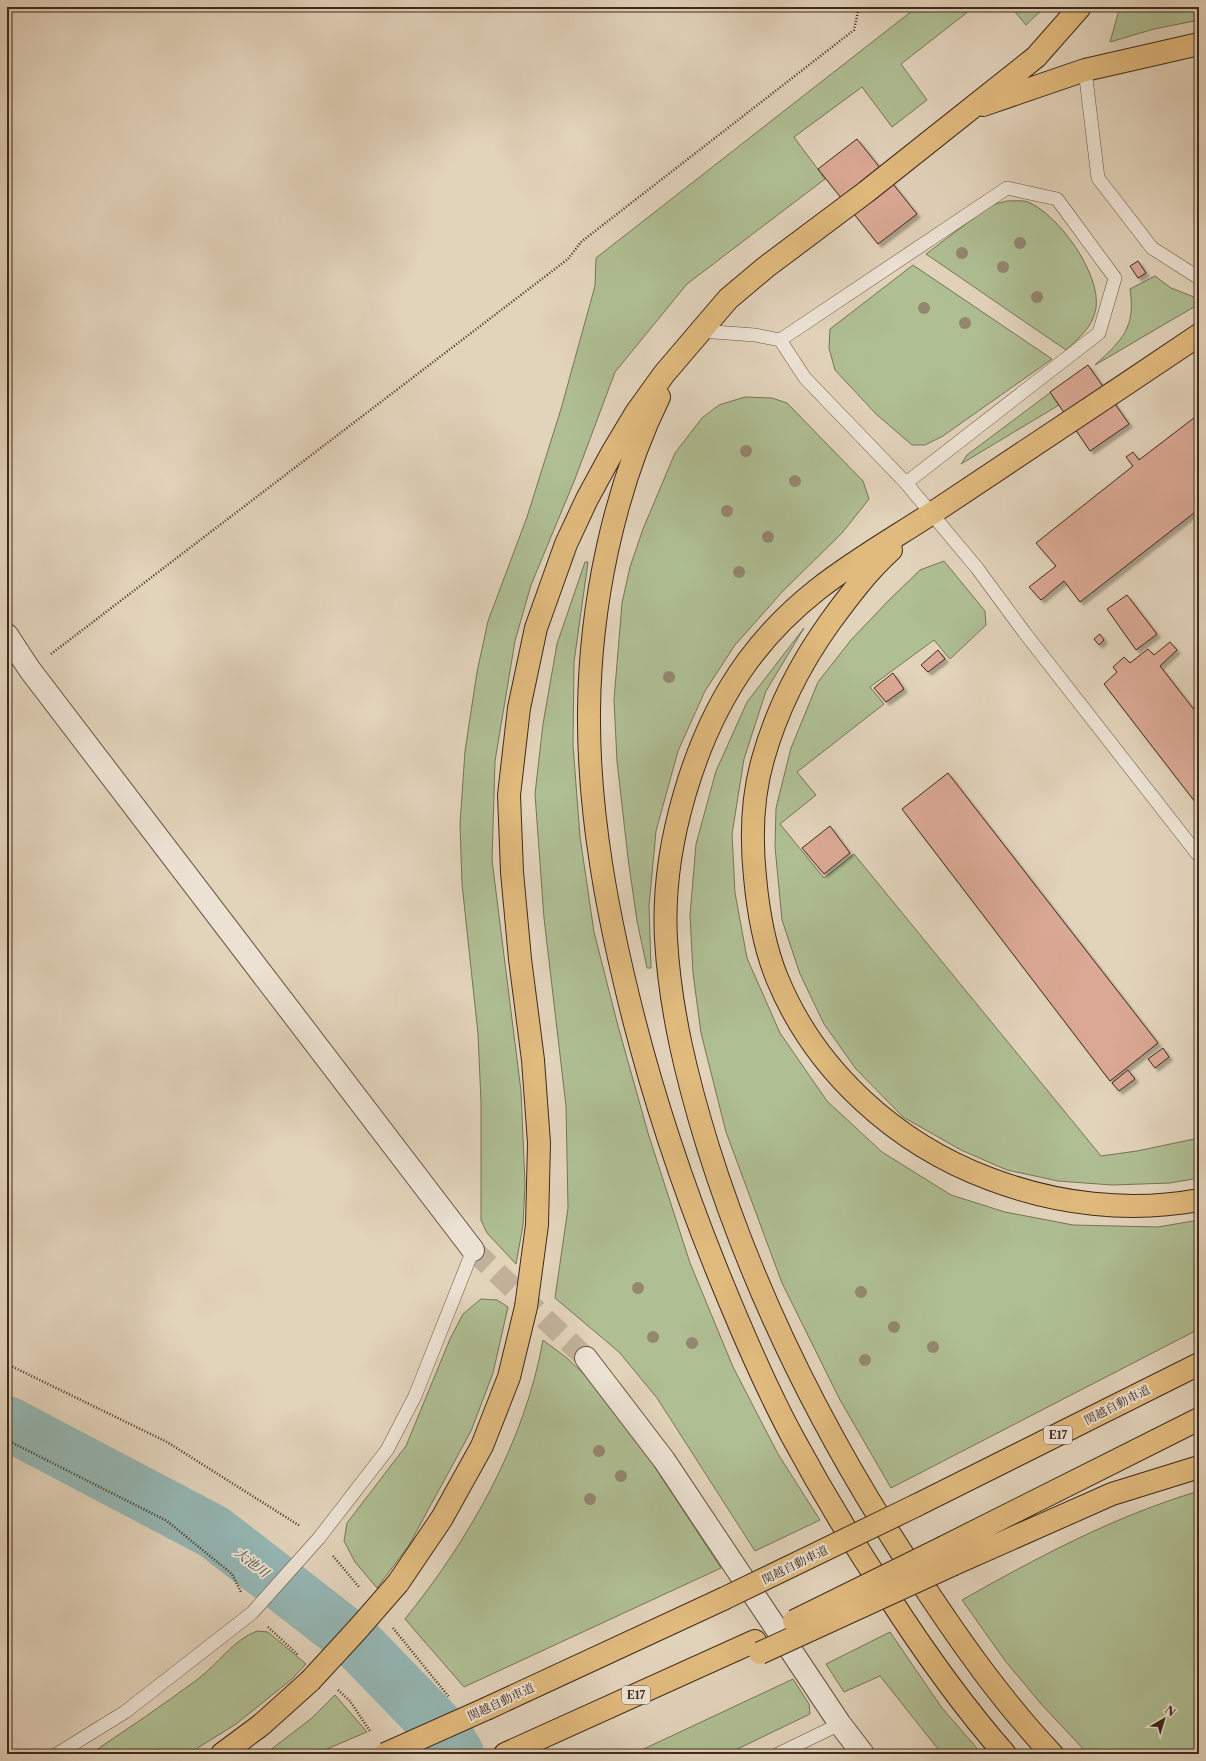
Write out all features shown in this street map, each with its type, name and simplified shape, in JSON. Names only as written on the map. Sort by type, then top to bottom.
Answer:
[{"type":"highway","points":[[222,1754],[262,1724],[310,1680],[357,1630],[398,1583],[442,1518],[482,1446],[509,1377],[527,1299],[537,1225],[539,1143],[533,1060],[520,959],[512,872],[509,795],[519,708],[536,628],[566,544],[587,499],[636,413],[664,374],[728,299],[766,267],[866,192],[1036,56],[1080,7]]},
{"type":"highway","points":[[969,110],[1085,70],[1199,44]]},
{"type":"highway","points":[[700,331],[675,368],[657,401],[642,437],[613,527],[597,602],[592,647],[589,713],[593,798],[604,884],[620,965],[641,1047],[666,1134],[695,1214],[753,1357],[790,1434],[865,1561],[910,1628],[949,1685],[1005,1754]]},
{"type":"highway","points":[[1052,1754],[1013,1710],[976,1662],[894,1543],[855,1478],[820,1415],[785,1345],[736,1229],[698,1114],[680,1048],[670,989],[666,935],[667,887],[673,842],[685,795],[701,747],[722,703],[746,664],[772,630],[802,600],[868,552],[932,513],[1199,335]]},
{"type":"highway","points":[[932,513],[870,569],[814,645],[794,679],[776,718],[762,761],[755,804],[752,846],[756,890],[764,935],[776,977],[801,1025],[821,1056],[852,1090],[886,1122],[925,1148],[967,1170],[1009,1186],[1050,1197],[1095,1204],[1140,1206],[1199,1200]]},
{"type":"highway","name":"関越自動車道","points":[[385,1754],[723,1599],[917,1505],[1199,1364]]},
{"type":"highway","name":"E17","points":[[511,1751],[757,1647],[949,1556],[1199,1419]]},
{"type":"highway","points":[[949,1556],[1112,1494],[1199,1467]]},
{"type":"street","points":[[7,635],[30,670],[473,1250]]},
{"type":"street","points":[[586,1358],[664,1460],[840,1724],[863,1754]]},
{"type":"lane","points":[[1085,70],[1098,178],[1152,248],[1199,278]]},
{"type":"lane","points":[[700,331],[755,335],[780,340],[1007,188],[1057,199],[1115,278],[1099,333],[906,483]]},
{"type":"lane","points":[[780,340],[805,378],[906,483],[977,568],[1024,632],[1199,856]]},
{"type":"lane","points":[[57,1754],[125,1712],[252,1613],[319,1538],[387,1450],[415,1396],[473,1250]]},
{"type":"lane","points":[[778,1754],[840,1724]]},
{"type":"path","points":[[30,670],[562,264],[568,259],[581,242],[854,30],[858,7]]},
{"type":"path","points":[[7,1364],[167,1442],[319,1538],[360,1588]]},
{"type":"path","points":[[7,1440],[167,1521],[232,1574],[252,1613],[304,1660]]},
{"type":"path","points":[[390,1624],[450,1698]]},
{"type":"path","points":[[332,1685],[350,1701],[372,1734]]},
{"type":"path","points":[[7,1745],[14,1754]]},
{"type":"green space","points":[[917,7],[974,7],[901,64],[927,100],[892,127],[862,87],[794,137],[825,179],[687,284],[615,372],[575,479],[531,585],[515,641],[495,761],[492,860],[521,1091],[525,1184],[523,1225],[516,1264],[487,1233],[481,1220],[481,1102],[478,1034],[462,884],[460,824],[465,751],[477,672],[488,621],[527,517],[561,409],[595,286],[596,258]]},
{"type":"green space","points":[[1011,7],[1045,7],[1026,25]]},
{"type":"green space","points":[[1120,7],[1199,7],[1199,20],[1154,29],[1110,42]]},
{"type":"green space","points":[[1007,201],[1028,202],[1040,209],[1052,219],[1076,247],[1092,279],[1096,294],[1096,308],[1092,321],[1085,332],[1066,350],[926,254],[991,205]]},
{"type":"green space","points":[[913,265],[1052,359],[943,436],[925,445],[912,445],[876,414],[835,370],[829,348],[830,329]]},
{"type":"green space","points":[[1155,276],[1171,288],[1199,299],[1199,304],[1095,365],[1120,340],[1129,324],[1131,314],[1130,289]]},
{"type":"green space","points":[[1051,392],[1059,405],[961,464],[967,455]]},
{"type":"green space","points":[[745,397],[772,398],[787,403],[863,481],[869,499],[842,533],[783,591],[735,645],[705,691],[678,751],[656,831],[649,906],[651,968],[647,968],[637,921],[617,761],[614,700],[622,603],[630,567],[643,529],[675,453],[702,418],[719,405]]},
{"type":"green space","points":[[944,561],[985,611],[986,625],[950,659],[934,640],[870,687],[884,704],[797,772],[816,795],[780,824],[824,878],[854,854],[1101,1156],[1137,1151],[1199,1138],[1199,1178],[1170,1183],[1112,1185],[1058,1181],[1007,1170],[961,1150],[903,1117],[856,1069],[824,1024],[800,974],[782,920],[775,847],[776,808],[791,748],[818,682],[851,640],[920,570]]},
{"type":"green space","points":[[585,562],[588,562],[574,662],[573,745],[580,837],[594,932],[618,1026],[648,1133],[690,1263],[733,1367],[778,1454],[820,1520],[755,1551],[657,1398],[619,1352],[555,1298],[568,1208],[566,1106],[544,918],[535,794],[543,724],[557,644]]},
{"type":"green space","points":[[804,628],[766,691],[744,759],[732,834],[735,893],[747,958],[780,1033],[827,1101],[882,1152],[951,1195],[1005,1212],[1073,1225],[1158,1227],[1199,1220],[1199,1329],[891,1488],[840,1400],[782,1283],[726,1132],[701,1033],[693,973],[690,915],[696,844],[716,771],[747,702]]},
{"type":"green space","points":[[481,1299],[497,1300],[508,1307],[493,1373],[471,1431],[409,1545],[377,1588],[355,1562],[344,1541],[347,1523],[406,1446],[450,1339],[463,1314]]},
{"type":"green space","points":[[543,1340],[567,1358],[589,1379],[628,1426],[721,1568],[464,1687],[405,1619],[429,1589],[451,1556],[472,1523],[491,1488],[523,1416],[535,1378]]},
{"type":"green space","points":[[1199,1491],[1199,1754],[1088,1754],[1042,1705],[1006,1662],[962,1600],[1048,1553],[1107,1525],[1168,1501]]},
{"type":"green space","points":[[257,1631],[268,1632],[306,1664],[292,1679],[236,1724],[188,1754],[90,1754],[198,1679],[240,1640]]},
{"type":"green space","points":[[890,1632],[942,1708],[982,1754],[942,1754],[880,1676],[844,1692],[826,1664]]},
{"type":"green space","points":[[793,1679],[809,1704],[810,1714],[727,1754],[633,1754]]},
{"type":"green space","points":[[335,1695],[367,1732],[315,1754],[265,1754],[312,1718]]},
{"type":"building","points":[[857,139],[917,214],[878,244],[818,169]]},
{"type":"building","points":[[1138,261],[1146,273],[1138,278],[1130,266]]},
{"type":"building","points":[[1088,365],[1129,424],[1090,451],[1050,392]]},
{"type":"building","points":[[1199,414],[1199,509],[1080,602],[1064,581],[1041,600],[1029,587],[1056,566],[1036,543],[1133,466],[1126,457],[1133,452],[1139,460]]},
{"type":"building","points":[[1127,595],[1157,634],[1136,650],[1107,609]]},
{"type":"building","points":[[1100,634],[1104,640],[1099,645],[1094,639]]},
{"type":"building","points":[[1170,642],[1177,650],[1160,666],[1199,716],[1199,807],[1104,684],[1117,672],[1113,667],[1124,657],[1130,663],[1148,649],[1154,655]]},
{"type":"building","points":[[938,650],[945,659],[928,672],[921,665]]},
{"type":"building","points":[[893,673],[904,689],[886,702],[874,688]]},
{"type":"building","points":[[948,773],[1158,1043],[1110,1081],[902,809]]},
{"type":"building","points":[[830,826],[850,853],[824,874],[802,848]]},
{"type":"building","points":[[1163,1048],[1169,1057],[1155,1068],[1148,1059]]},
{"type":"building","points":[[1128,1070],[1135,1079],[1119,1091],[1112,1083]]},
{"type":"waterway","name":"大池川","points":[[7,1423],[214,1532],[357,1643],[445,1734],[457,1754]]},
{"type":"tunnel","points":[[473,1250],[586,1358]]}]
